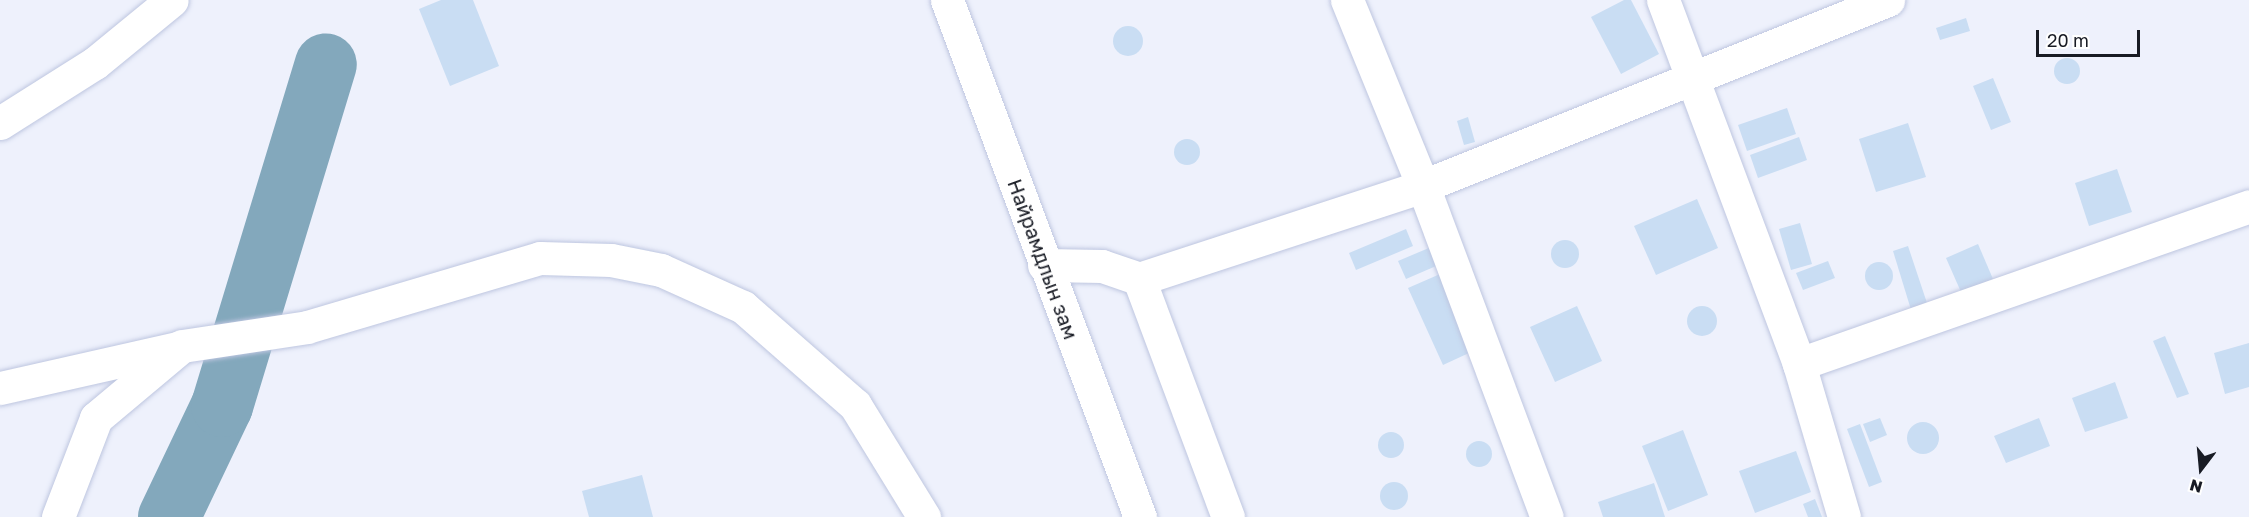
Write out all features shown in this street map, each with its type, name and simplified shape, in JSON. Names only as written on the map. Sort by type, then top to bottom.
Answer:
[{"type":"street","points":[[0,123],[95,63],[172,0]]},
{"type":"street","name":"Найрамдлын зам","points":[[947,0],[1044,265],[1140,517]]},
{"type":"street","points":[[1347,0],[1423,186],[1547,517]]},
{"type":"street","points":[[1663,0],[1799,364],[1844,517]]},
{"type":"street","points":[[1044,265],[1102,266],[1139,279],[1423,186],[1691,75],[1888,0]]},
{"type":"street","points":[[1799,364],[2249,206]]},
{"type":"street","points":[[0,388],[185,346],[307,327],[540,258],[611,260],[661,270],[743,307],[855,405],[924,517]]},
{"type":"street","points":[[1139,279],[1228,517]]},
{"type":"street","points":[[58,517],[96,418],[185,346]]},
{"type":"building","points":[[441,0],[473,0],[499,66],[450,86],[419,9]]},
{"type":"building","points":[[1624,0],[1631,0],[1659,54],[1621,74],[1591,17]]},
{"type":"building","points":[[1966,18],[1970,31],[1940,40],[1936,28]]},
{"type":"building","points":[[1128,26],[1138,31],[1143,41],[1138,51],[1128,56],[1118,51],[1113,41],[1118,31]]},
{"type":"building","points":[[2067,58],[2076,62],[2080,71],[2076,80],[2067,84],[2058,80],[2054,71],[2058,62]]},
{"type":"building","points":[[1993,78],[2011,122],[1991,130],[1973,86]]},
{"type":"building","points":[[1787,108],[1796,134],[1747,151],[1738,125]]},
{"type":"building","points":[[1468,117],[1475,142],[1464,145],[1457,121]]},
{"type":"building","points":[[1908,123],[1926,177],[1876,192],[1859,139]]},
{"type":"building","points":[[1799,137],[1807,160],[1758,178],[1750,155]]},
{"type":"building","points":[[1187,139],[1196,143],[1200,152],[1196,161],[1187,165],[1178,161],[1174,152],[1178,143]]},
{"type":"building","points":[[2117,169],[2132,212],[2089,226],[2075,183]]},
{"type":"building","points":[[1697,199],[1718,248],[1656,275],[1634,226]]},
{"type":"building","points":[[1800,223],[1812,264],[1791,270],[1779,229]]},
{"type":"building","points":[[1406,229],[1413,246],[1356,270],[1349,253]]},
{"type":"building","points":[[1565,240],[1575,244],[1579,254],[1575,264],[1565,268],[1555,264],[1551,254],[1555,244]]},
{"type":"building","points":[[1443,242],[1450,260],[1406,279],[1398,261]]},
{"type":"building","points":[[1978,244],[1993,279],[1961,292],[1946,258]]},
{"type":"building","points":[[1908,246],[1929,309],[1912,313],[1893,251]]},
{"type":"building","points":[[1828,261],[1835,278],[1803,290],[1796,273]]},
{"type":"building","points":[[1879,262],[1889,266],[1893,276],[1889,286],[1879,290],[1869,286],[1865,276],[1869,266]]},
{"type":"building","points":[[1447,271],[1482,347],[1443,365],[1408,288]]},
{"type":"building","points":[[1577,306],[1602,361],[1555,382],[1530,327]]},
{"type":"building","points":[[1702,306],[1708,307],[1716,315],[1716,327],[1708,335],[1702,336],[1696,335],[1688,327],[1687,321],[1688,315],[1696,307]]},
{"type":"building","points":[[2165,336],[2189,394],[2177,398],[2153,341]]},
{"type":"building","points":[[2249,343],[2249,387],[2225,394],[2214,353]]},
{"type":"building","points":[[2115,382],[2128,418],[2085,432],[2072,398]]},
{"type":"building","points":[[1880,418],[1887,435],[1870,442],[1863,424]]},
{"type":"building","points":[[2039,418],[2050,446],[2006,463],[1994,436]]},
{"type":"building","points":[[1923,422],[1934,427],[1939,438],[1934,449],[1923,454],[1912,449],[1907,438],[1912,427]]},
{"type":"building","points":[[1860,424],[1882,482],[1869,487],[1847,429]]},
{"type":"building","points":[[1683,430],[1708,495],[1668,511],[1642,446]]},
{"type":"building","points":[[1391,432],[1401,435],[1404,445],[1401,455],[1391,458],[1381,455],[1378,445],[1381,435]]},
{"type":"building","points":[[1479,441],[1488,445],[1492,454],[1488,463],[1479,467],[1470,463],[1466,454],[1470,445]]},
{"type":"building","points":[[1796,451],[1811,492],[1755,513],[1739,471]]},
{"type":"building","points":[[642,475],[653,517],[589,517],[582,491]]},
{"type":"building","points":[[1394,482],[1404,486],[1408,496],[1404,506],[1394,510],[1384,506],[1380,496],[1384,486]]},
{"type":"building","points":[[1654,483],[1665,517],[1603,517],[1598,502]]},
{"type":"building","points":[[1815,499],[1822,517],[1808,517],[1803,504]]},
{"type":"waterway","points":[[169,517],[222,406],[326,64]]}]
